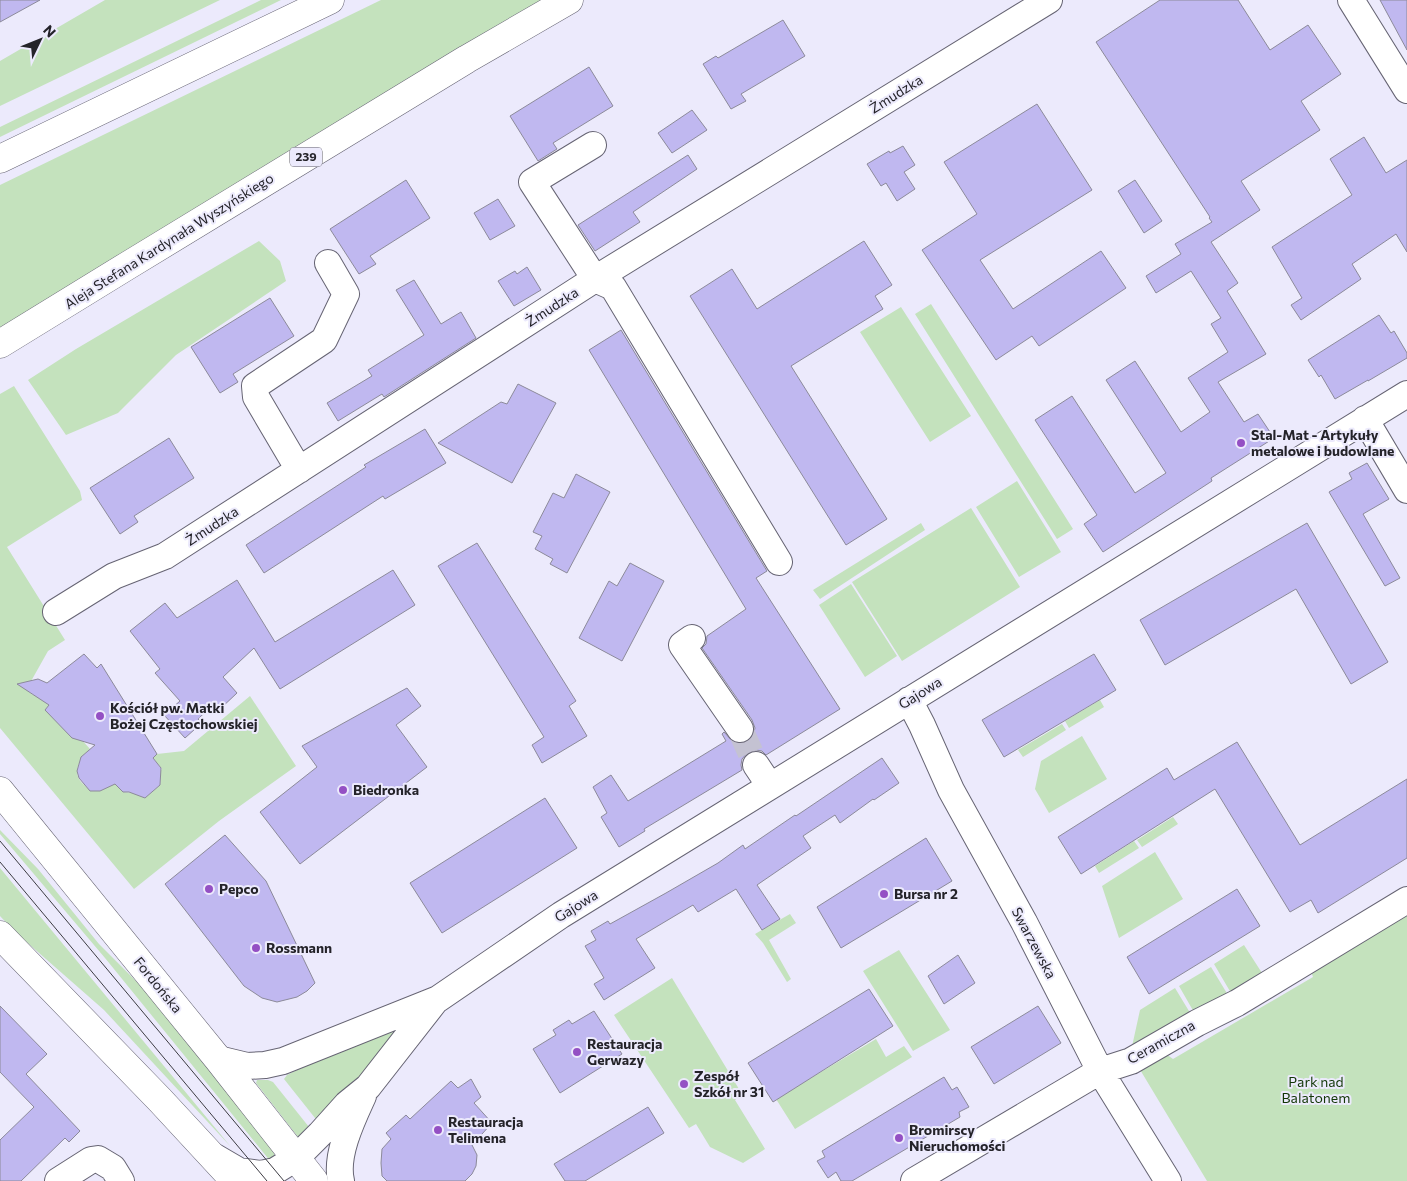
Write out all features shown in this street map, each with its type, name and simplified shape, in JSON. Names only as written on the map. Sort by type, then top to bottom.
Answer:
[{"type":"main road","points":[[0,159],[330,0]]},
{"type":"main road","name":"Aleja Stefana Kardynała Wyszyńskiego","points":[[0,344],[442,74],[569,0]]},
{"type":"main road","name":"Fordońska","points":[[0,791],[218,1059],[314,1181]]},
{"type":"main road","points":[[0,935],[160,1100],[224,1173]]},
{"type":"street","name":"Żmudzka","points":[[56,612],[114,576],[164,556],[595,279],[1049,0]]},
{"type":"street","points":[[1351,0],[1407,90]]},
{"type":"street","points":[[593,145],[532,182],[595,279],[613,287],[779,562]]},
{"type":"street","points":[[299,470],[256,398],[255,386],[324,340],[346,294],[328,263]]},
{"type":"street","name":"Gajowa","points":[[218,1059],[247,1066],[265,1065],[283,1060],[438,999],[562,915],[1407,394]]},
{"type":"street","points":[[1365,419],[1407,490]]},
{"type":"street","points":[[692,638],[682,645],[740,729]]},
{"type":"street","name":"Swarzewska","points":[[909,700],[951,790],[1024,922],[1100,1071],[1168,1181]]},
{"type":"street","points":[[756,765],[770,786]]},
{"type":"street","name":"Ceramiczna","points":[[914,1181],[1100,1071],[1131,1061],[1197,1022],[1237,1003],[1407,900]]},
{"type":"street","name":"Gajowa","points":[[224,1173],[239,1171],[261,1174],[275,1171],[296,1158],[347,1104],[368,1087],[438,999]]},
{"type":"street","name":"Gajowa","points":[[341,1181],[342,1151],[354,1116],[368,1087]]},
{"type":"street","points":[[58,1181],[91,1160],[98,1159],[113,1168],[120,1181]]},
{"type":"green space","points":[[105,0],[220,0],[0,106],[0,61]]},
{"type":"green space","points":[[261,0],[281,0],[0,137],[0,127]]},
{"type":"green space","points":[[381,0],[546,0],[0,328],[0,185]]},
{"type":"green space","points":[[259,241],[280,261],[286,281],[176,355],[118,413],[66,435],[28,380],[76,349]]},
{"type":"green space","points":[[931,304],[1073,529],[1057,539],[915,314]]},
{"type":"green space","points":[[901,307],[971,416],[930,442],[860,332]]},
{"type":"green space","points":[[14,386],[80,491],[82,500],[7,547],[65,640],[48,651],[28,688],[29,692],[33,695],[42,696],[90,749],[78,766],[77,775],[80,780],[91,791],[100,791],[114,782],[123,792],[133,793],[145,798],[160,785],[161,776],[158,773],[162,769],[153,758],[157,754],[184,751],[250,696],[296,766],[219,821],[134,889],[0,728],[0,394]]},
{"type":"green space","points":[[1017,481],[1061,552],[1019,577],[976,507]]},
{"type":"green space","points":[[971,508],[1020,587],[902,661],[852,582]]},
{"type":"green space","points":[[921,523],[925,530],[820,599],[813,590]]},
{"type":"green space","points":[[851,584],[897,656],[865,677],[819,605]]},
{"type":"green space","points":[[1100,700],[1104,707],[1069,728],[1065,721]]},
{"type":"green space","points":[[1062,724],[1066,730],[1023,757],[1018,750]]},
{"type":"green space","points":[[1082,736],[1107,779],[1049,813],[1035,789],[1041,761]]},
{"type":"green space","points":[[1173,817],[1178,824],[1142,847],[1137,840]]},
{"type":"green space","points":[[0,830],[38,869],[99,944],[155,1000],[274,1153],[275,1157],[271,1162],[105,958],[0,834]]},
{"type":"green space","points":[[1134,841],[1139,848],[1099,873],[1095,866]]},
{"type":"green space","points":[[1155,852],[1183,899],[1119,938],[1102,886]]},
{"type":"green space","points":[[0,868],[231,1147],[104,1010],[14,931],[0,916]]},
{"type":"green space","name":"Park nad Balatonem","points":[[1407,913],[1407,1181],[1207,1181],[1139,1068],[1162,1051],[1173,1059],[1313,977],[1310,969]]},
{"type":"green space","points":[[790,914],[796,923],[769,940],[791,979],[787,982],[763,943],[755,934]]},
{"type":"green space","points":[[1244,945],[1262,973],[1231,993],[1214,964]]},
{"type":"green space","points":[[899,950],[950,1030],[913,1051],[863,971]]},
{"type":"green space","points":[[1211,967],[1228,995],[1195,1014],[1179,986]]},
{"type":"green space","points":[[672,978],[742,1094],[735,1100],[765,1149],[743,1163],[710,1147],[696,1124],[689,1128],[614,1015]]},
{"type":"green space","points":[[1175,988],[1192,1016],[1131,1051],[1140,1010]]},
{"type":"green space","points":[[421,1014],[318,1120],[284,1079],[295,1071]]},
{"type":"green space","points":[[876,1039],[886,1057],[904,1046],[912,1057],[795,1129],[776,1099]]},
{"type":"green space","points":[[257,1080],[273,1082],[309,1127],[298,1137],[256,1083]]},
{"type":"building","points":[[0,0],[40,0],[0,22]]},
{"type":"building","points":[[1160,0],[1238,0],[1270,50],[1308,25],[1341,74],[1301,101],[1320,130],[1241,181],[1260,210],[1211,242],[1238,283],[1227,291],[1266,354],[1218,382],[1244,422],[1258,414],[1274,438],[1211,478],[1212,481],[1103,552],[1084,524],[1097,515],[1035,420],[1072,396],[1135,493],[1166,473],[1106,380],[1135,361],[1181,432],[1210,412],[1188,378],[1228,352],[1211,324],[1221,318],[1191,271],[1156,293],[1146,276],[1181,254],[1175,244],[1212,222],[1096,42]]},
{"type":"building","points":[[1380,0],[1407,0],[1407,50]]},
{"type":"building","points":[[783,20],[805,56],[741,94],[746,101],[731,109],[703,64],[716,56],[718,58]]},
{"type":"building","points":[[589,67],[613,106],[553,143],[557,149],[538,161],[510,116]]},
{"type":"building","points":[[1037,104],[1092,190],[980,260],[1013,309],[1101,251],[1126,288],[1039,346],[1032,336],[996,360],[922,250],[977,214],[944,162]]},
{"type":"building","points":[[692,110],[707,130],[672,153],[658,133]]},
{"type":"building","points":[[1364,137],[1386,173],[1407,160],[1407,252],[1396,234],[1352,264],[1361,279],[1301,320],[1291,305],[1302,298],[1272,247],[1352,195],[1330,159]]},
{"type":"building","points":[[903,146],[915,165],[904,172],[915,189],[897,201],[886,183],[881,186],[867,164],[889,151],[890,153]]},
{"type":"building","points":[[688,155],[697,169],[633,212],[640,222],[595,251],[578,225]]},
{"type":"building","points":[[406,180],[430,218],[370,256],[376,264],[359,274],[330,229]]},
{"type":"building","points":[[1135,180],[1162,221],[1144,233],[1118,191]]},
{"type":"building","points":[[498,199],[515,226],[490,240],[474,213]]},
{"type":"building","points":[[864,241],[892,285],[875,296],[883,309],[791,366],[887,519],[846,545],[690,296],[732,269],[757,309]]},
{"type":"building","points":[[527,267],[541,290],[514,306],[498,281],[515,271],[517,274]]},
{"type":"building","points":[[414,280],[441,324],[461,312],[476,338],[384,397],[382,394],[338,421],[327,403],[372,376],[368,370],[424,335],[396,290]]},
{"type":"building","points":[[270,298],[294,336],[233,374],[238,382],[220,393],[191,347]]},
{"type":"building","points":[[1379,315],[1391,333],[1394,331],[1407,353],[1407,358],[1335,399],[1321,375],[1319,377],[1308,360]]},
{"type":"building","points":[[621,330],[767,571],[756,578],[840,709],[766,755],[762,751],[756,750],[748,752],[742,759],[742,770],[644,829],[645,831],[619,847],[601,817],[607,813],[593,787],[611,775],[628,801],[726,741],[722,734],[724,732],[733,742],[742,744],[749,741],[753,736],[755,728],[752,720],[702,648],[706,644],[707,636],[746,609],[589,350]]},
{"type":"building","points":[[518,384],[556,403],[512,483],[438,443],[501,402],[507,404]]},
{"type":"building","points":[[425,429],[446,463],[385,499],[383,496],[264,573],[246,545],[366,467],[364,465]]},
{"type":"building","points":[[169,438],[194,478],[134,516],[138,522],[120,534],[90,488]]},
{"type":"building","points":[[1367,463],[1389,499],[1363,514],[1400,578],[1385,586],[1329,492],[1352,479],[1349,473]]},
{"type":"building","points":[[576,474],[610,492],[567,573],[550,564],[553,559],[535,549],[542,536],[533,532],[553,493],[564,498]]},
{"type":"building","points":[[1307,523],[1388,662],[1351,684],[1296,589],[1165,665],[1140,620]]},
{"type":"building","points":[[477,543],[576,701],[569,706],[587,736],[542,763],[532,745],[544,737],[438,566]]},
{"type":"building","points":[[630,563],[664,581],[622,661],[579,638],[609,581],[617,586]]},
{"type":"building","points":[[393,570],[415,605],[280,689],[254,648],[223,677],[237,693],[220,709],[215,703],[199,718],[195,729],[185,738],[164,715],[180,701],[155,673],[160,669],[130,631],[165,603],[177,618],[237,580],[275,642]]},
{"type":"building","name":"Kościół pw. Matki Bożej Częstochowskiej","points":[[84,654],[97,668],[101,664],[157,754],[153,758],[161,768],[160,785],[145,798],[129,792],[123,792],[115,784],[100,791],[90,791],[79,778],[77,771],[81,757],[95,745],[72,738],[45,710],[49,705],[17,684],[38,679],[47,683]]},
{"type":"building","points":[[1094,654],[1116,690],[1004,757],[982,720]]},
{"type":"building","name":"Biedronka","points":[[407,688],[421,706],[396,725],[427,767],[300,864],[260,812],[317,767],[302,746]]},
{"type":"building","points":[[1237,742],[1300,845],[1407,779],[1407,858],[1318,913],[1311,900],[1290,912],[1215,789],[1081,874],[1058,837],[1167,768],[1174,780]]},
{"type":"building","points":[[882,758],[899,783],[840,823],[835,815],[803,836],[811,848],[757,885],[780,919],[762,930],[736,889],[698,912],[693,905],[636,939],[655,968],[604,1000],[594,984],[604,978],[585,946],[596,940],[591,931],[608,921],[610,924],[666,893],[718,863],[743,845],[745,849]]},
{"type":"building","points":[[545,798],[577,848],[442,933],[410,883]]},
{"type":"building","points":[[225,835],[266,881],[315,983],[297,997],[277,1002],[262,998],[244,986],[165,884]]},
{"type":"building","name":"Bursa nr 2","points":[[926,838],[952,881],[841,948],[817,907]]},
{"type":"building","points":[[1237,889],[1260,926],[1149,994],[1127,957]]},
{"type":"building","points":[[958,955],[975,983],[944,1004],[928,976]]},
{"type":"building","points":[[869,989],[893,1026],[773,1102],[748,1063]]},
{"type":"building","points":[[0,1006],[47,1054],[26,1074],[80,1131],[69,1142],[65,1138],[21,1181],[0,1181],[0,1140],[34,1107],[0,1072]]},
{"type":"building","points":[[1038,1006],[1061,1043],[994,1084],[971,1047]]},
{"type":"building","name":"Restauracja Gerwazy","points":[[594,1011],[622,1054],[560,1093],[533,1049],[556,1035],[553,1030],[569,1020],[572,1024]]},
{"type":"building","points":[[944,1077],[952,1090],[957,1087],[969,1107],[959,1112],[960,1117],[852,1181],[841,1181],[836,1172],[828,1178],[817,1161],[825,1157],[822,1151]]},
{"type":"building","name":"Restauracja Telimena","points":[[471,1079],[481,1097],[474,1103],[492,1123],[472,1145],[477,1155],[476,1166],[472,1174],[465,1181],[387,1181],[382,1176],[381,1163],[382,1149],[391,1139],[386,1133],[406,1115],[410,1119],[451,1081],[458,1088]]},
{"type":"building","points":[[648,1107],[664,1133],[585,1181],[565,1181],[554,1164]]},
{"type":"tunnel","points":[[740,729],[756,765]]},
{"type":"tram line","points":[[0,841],[284,1181]]},
{"type":"tram line","points":[[0,862],[267,1181]]},
{"type":"place","name":"Stal-Mat - Artykuły metalowe i budowlane","points":[[1241,443]]},
{"type":"place","name":"Kościół pw. Matki Bożej Częstochowskiej","points":[[100,716]]},
{"type":"place","name":"Biedronka","points":[[343,790]]},
{"type":"place","name":"Pepco","points":[[209,889]]},
{"type":"place","name":"Bursa nr 2","points":[[884,894]]},
{"type":"place","name":"Rossmann","points":[[256,948]]},
{"type":"place","name":"Restauracja Gerwazy","points":[[577,1052]]},
{"type":"place","name":"Zespół Szkół nr 31","points":[[684,1084]]},
{"type":"place","name":"Restauracja Telimena","points":[[438,1130]]},
{"type":"place","name":"Bromirscy Nieruchomości","points":[[899,1138]]}]
